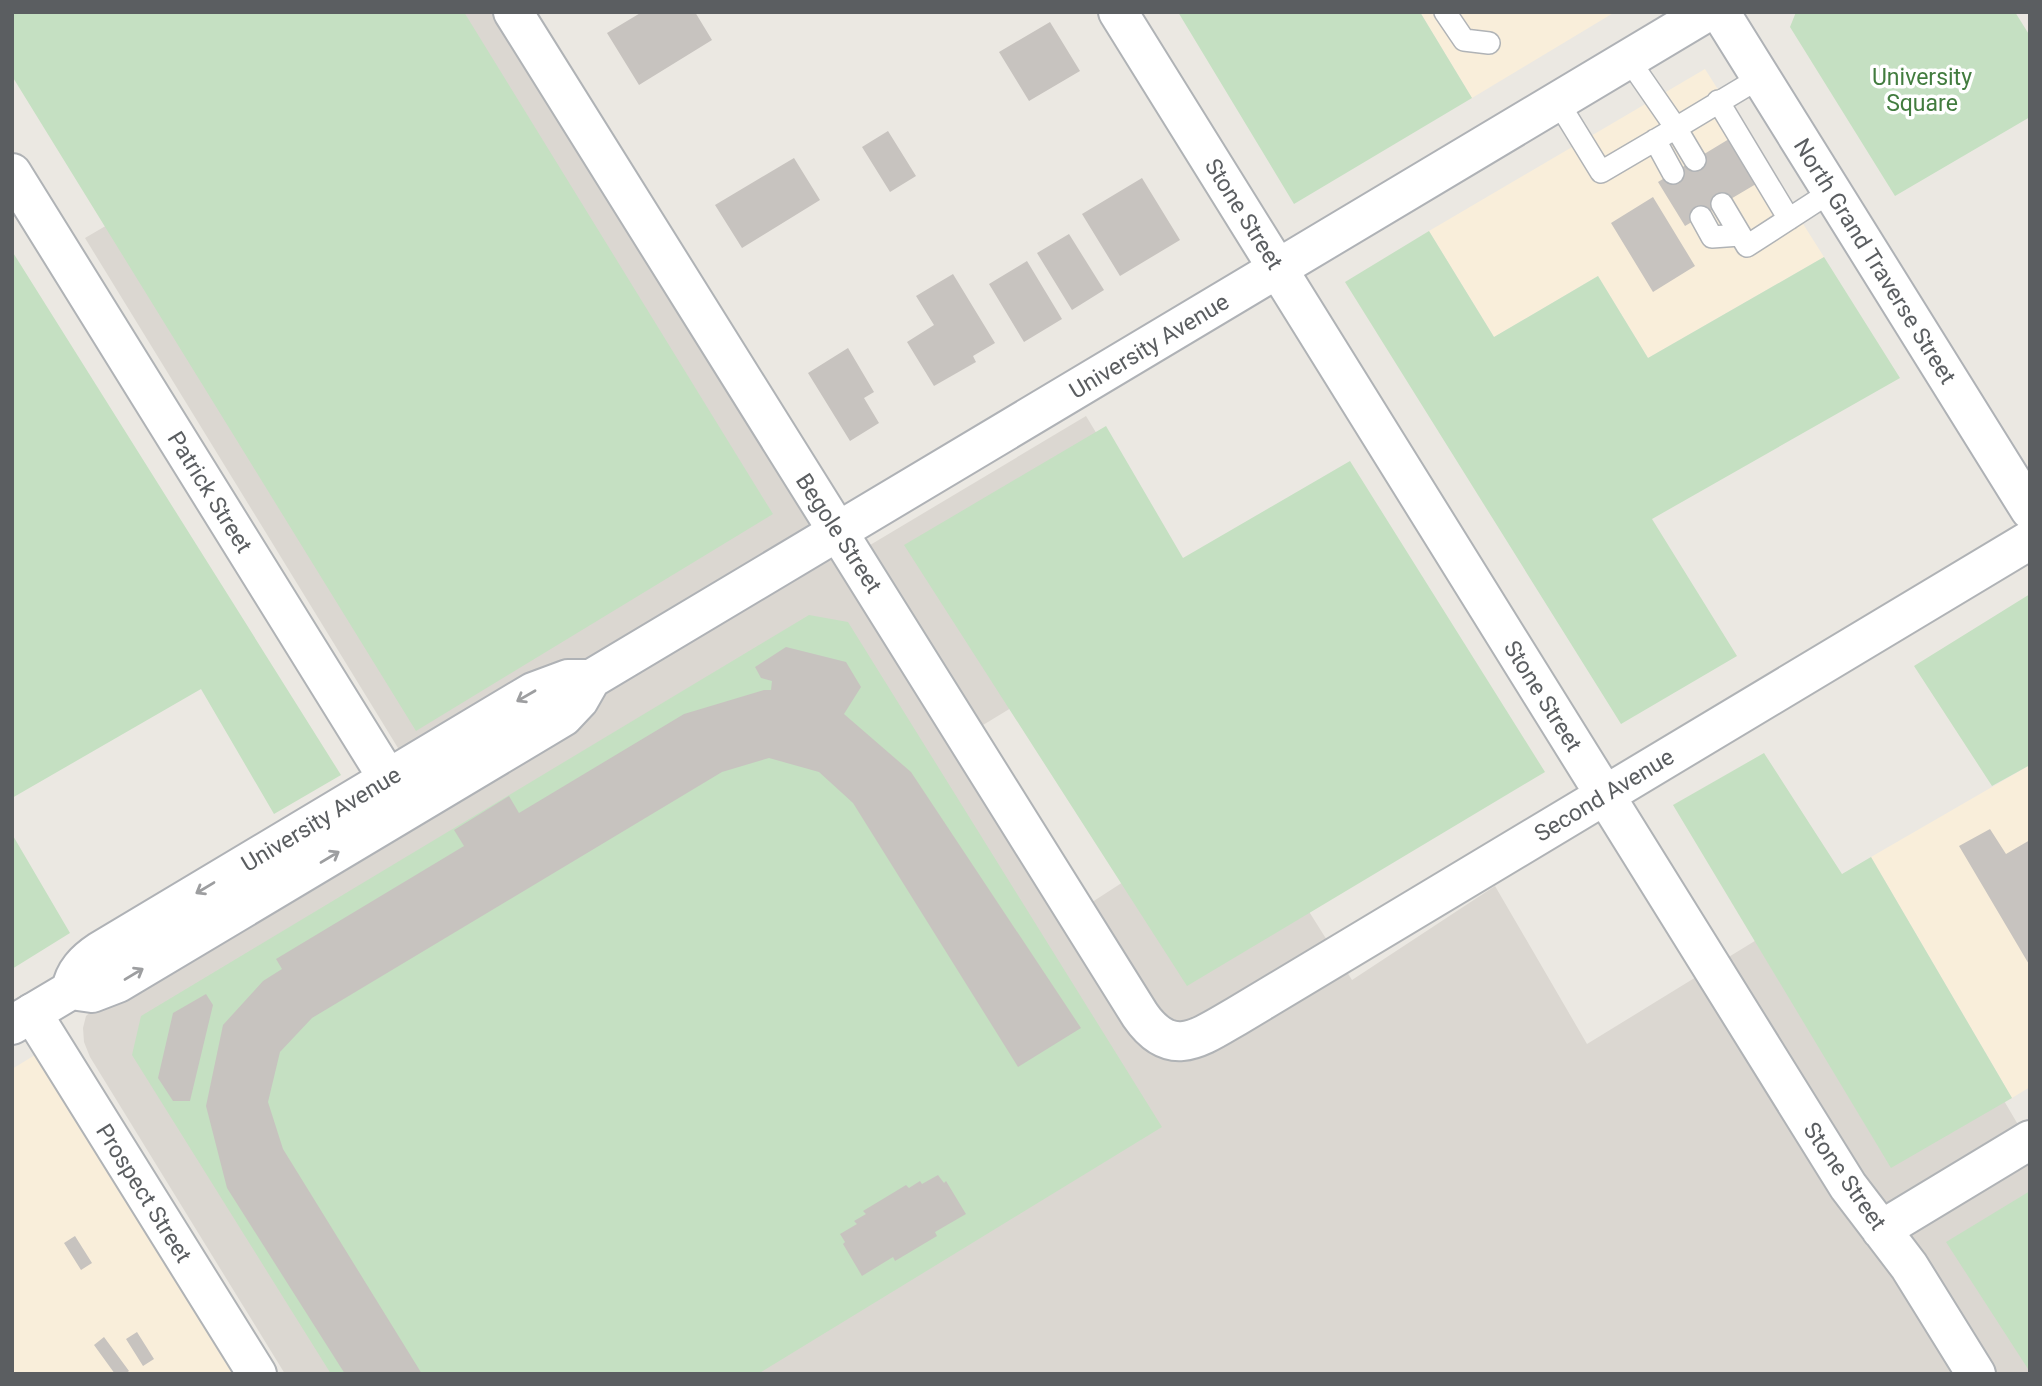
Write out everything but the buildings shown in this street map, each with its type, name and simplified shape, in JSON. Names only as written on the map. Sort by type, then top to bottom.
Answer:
[{"type":"street","name":"Begole Street","points":[[513,12],[1140,1015],[1157,1035],[1176,1042]]},
{"type":"street","name":"Stone Street","points":[[1118,12],[1848,1186],[1909,1266],[1976,1374]]},
{"type":"street","name":"University Avenue","points":[[22,1019],[71,990],[92,993],[118,983],[398,795],[562,717],[579,700],[591,679],[1707,12]]},
{"type":"street","name":"North Grand Traverse Street","points":[[1720,12],[2030,510]]},
{"type":"street","name":"Patrick Street","points":[[12,173],[398,795]]},
{"type":"street","name":"Second Avenue","points":[[1176,1042],[1195,1039],[1237,1016],[2030,540]]},
{"type":"street","name":"Prospect Street","points":[[22,1019],[257,1374]]},
{"type":"street","points":[[1881,1230],[2030,1140]]},
{"type":"lane","points":[[1445,12],[1464,40],[1489,43]]},
{"type":"lane","points":[[1629,60],[1695,159]]},
{"type":"lane","points":[[1558,102],[1601,172],[1761,77]]},
{"type":"lane","points":[[1718,101],[1789,219]]},
{"type":"lane","points":[[1656,140],[1673,173]]},
{"type":"lane","points":[[1722,204],[1747,246],[1832,191]]},
{"type":"lane","points":[[1701,217],[1712,237],[1740,235]]},
{"type":"shaded area","points":[[213,12],[495,12],[786,480],[835,566],[1086,416],[1195,596],[955,742],[1066,919],[1242,805],[1352,980],[1495,886],[1587,1044],[1869,871],[2030,1145],[2030,1374],[285,1374],[90,1057],[84,1042],[83,1028],[86,1016],[95,1008],[433,805],[85,238],[278,125]]},
{"type":"shaded area","points":[[1420,12],[1615,12],[1472,98]]},
{"type":"shaded area","points":[[1705,69],[1824,257],[1648,358],[1598,276],[1494,337],[1429,231]]},
{"type":"shaded area","points":[[2030,765],[2030,1087],[2012,1098],[1871,857]]},
{"type":"shaded area","points":[[35,1055],[236,1374],[12,1374],[12,1069]]},
{"type":"green space","points":[[12,12],[464,12],[773,514],[416,731],[12,76]]},
{"type":"green space","points":[[1178,12],[1420,12],[1472,98],[1294,204]]},
{"type":"green space","name":"University Square","points":[[1796,12],[2015,12],[2030,36],[2030,117],[1895,196],[1790,27]]},
{"type":"green space","points":[[1429,231],[1494,337],[1598,276],[1648,358],[1824,257],[1900,378],[1652,519],[1737,656],[1621,724],[1345,282]]},
{"type":"green space","points":[[12,251],[341,775],[274,814],[201,689],[12,798]]},
{"type":"green space","points":[[1106,426],[1183,558],[1350,461],[1545,772],[1187,986],[904,545]]},
{"type":"green space","points":[[2030,594],[2030,765],[1992,786],[1914,666]]},
{"type":"green space","points":[[809,615],[848,622],[1162,1127],[758,1374],[331,1374],[132,1055],[141,1016]]},
{"type":"green space","points":[[1764,753],[1842,874],[1871,857],[2012,1098],[1891,1168],[1673,805]]},
{"type":"green space","points":[[12,834],[70,933],[12,969]]},
{"type":"green space","points":[[2030,1191],[2030,1372],[1946,1242]]}]
